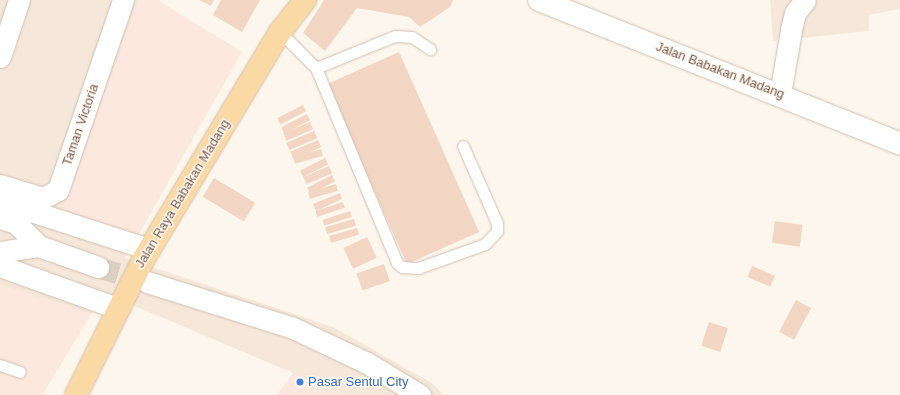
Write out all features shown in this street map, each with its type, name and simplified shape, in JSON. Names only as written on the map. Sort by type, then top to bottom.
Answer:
[{"type":"main road","name":"Jalan Raya Babakan Madang","points":[[76,395],[117,308],[149,249],[280,32],[304,0]]},
{"type":"main road","name":"Jalan Babakan Madang","points":[[539,0],[780,94],[900,144]]},
{"type":"street","points":[[0,57],[19,0]]},
{"type":"street","name":"Taman Victoria","points":[[0,185],[43,198],[58,190],[124,0]]},
{"type":"street","points":[[780,94],[791,30],[796,13],[805,0]]},
{"type":"street","points":[[0,201],[149,249]]},
{"type":"street","points":[[0,218],[16,223],[39,246],[98,267]]},
{"type":"street","points":[[0,252],[39,246]]},
{"type":"street","points":[[0,266],[117,308]]},
{"type":"street","points":[[147,282],[291,327],[367,363],[420,395]]},
{"type":"street","points":[[367,363],[402,395]]},
{"type":"lane","points":[[280,32],[316,68],[397,263],[402,267],[418,268],[484,244],[497,231],[497,223],[463,146]]},
{"type":"lane","points":[[316,68],[395,36],[412,37],[430,49]]},
{"type":"lane","points":[[0,365],[20,372]]},
{"type":"shaded area","points":[[0,0],[157,0],[242,52],[125,258],[333,327],[432,383],[444,395],[277,395],[293,373],[104,293],[42,395],[0,395]]},
{"type":"shaded area","points":[[138,0],[157,0],[242,52],[137,236],[63,211]]},
{"type":"shaded area","points":[[770,0],[900,0],[900,9],[869,15],[869,31],[773,41]]},
{"type":"shaded area","points":[[0,285],[91,314],[42,395],[0,395]]},
{"type":"shaded area","name":"Pasar Sentul City","points":[[293,374],[334,390],[339,395],[277,395]]},
{"type":"building","points":[[199,0],[214,0],[211,6]]},
{"type":"building","points":[[221,0],[260,0],[242,32],[213,15]]},
{"type":"building","points":[[324,0],[453,0],[450,7],[420,27],[409,17],[357,8],[325,51],[303,33]]},
{"type":"building","points":[[399,52],[479,232],[407,264],[327,84]]},
{"type":"building","points":[[303,105],[306,111],[280,124],[277,118]]},
{"type":"building","points":[[307,114],[310,120],[284,133],[281,127]]},
{"type":"building","points":[[310,122],[313,129],[286,141],[283,133]]},
{"type":"building","points":[[314,131],[317,138],[290,150],[286,143]]},
{"type":"building","points":[[318,140],[321,147],[294,159],[290,152]]},
{"type":"building","points":[[321,149],[323,156],[295,164],[293,157]]},
{"type":"building","points":[[325,158],[328,164],[303,177],[300,171]]},
{"type":"building","points":[[329,166],[332,173],[306,184],[303,177]]},
{"type":"building","points":[[332,175],[335,181],[310,194],[307,188]]},
{"type":"building","points":[[214,178],[255,203],[244,222],[203,197]]},
{"type":"building","points":[[336,184],[338,191],[310,199],[308,192]]},
{"type":"building","points":[[340,193],[342,199],[316,211],[313,204]]},
{"type":"building","points":[[343,202],[345,208],[317,217],[315,211]]},
{"type":"building","points":[[350,211],[352,217],[324,226],[322,220]]},
{"type":"building","points":[[354,219],[356,226],[327,234],[325,227]]},
{"type":"building","points":[[775,221],[803,225],[800,247],[772,243]]},
{"type":"building","points":[[357,228],[359,235],[331,243],[329,236]]},
{"type":"building","points":[[367,237],[377,258],[353,269],[343,248]]},
{"type":"building","points":[[384,264],[390,281],[362,290],[357,273]]},
{"type":"building","points":[[752,266],[775,276],[770,287],[747,277]]},
{"type":"building","points":[[796,300],[811,308],[794,340],[779,332]]},
{"type":"building","points":[[709,322],[728,328],[720,352],[701,346]]},
{"type":"tunnel","points":[[98,267],[147,282]]},
{"type":"place","name":"Pasar Sentul City","points":[[300,382]]}]
